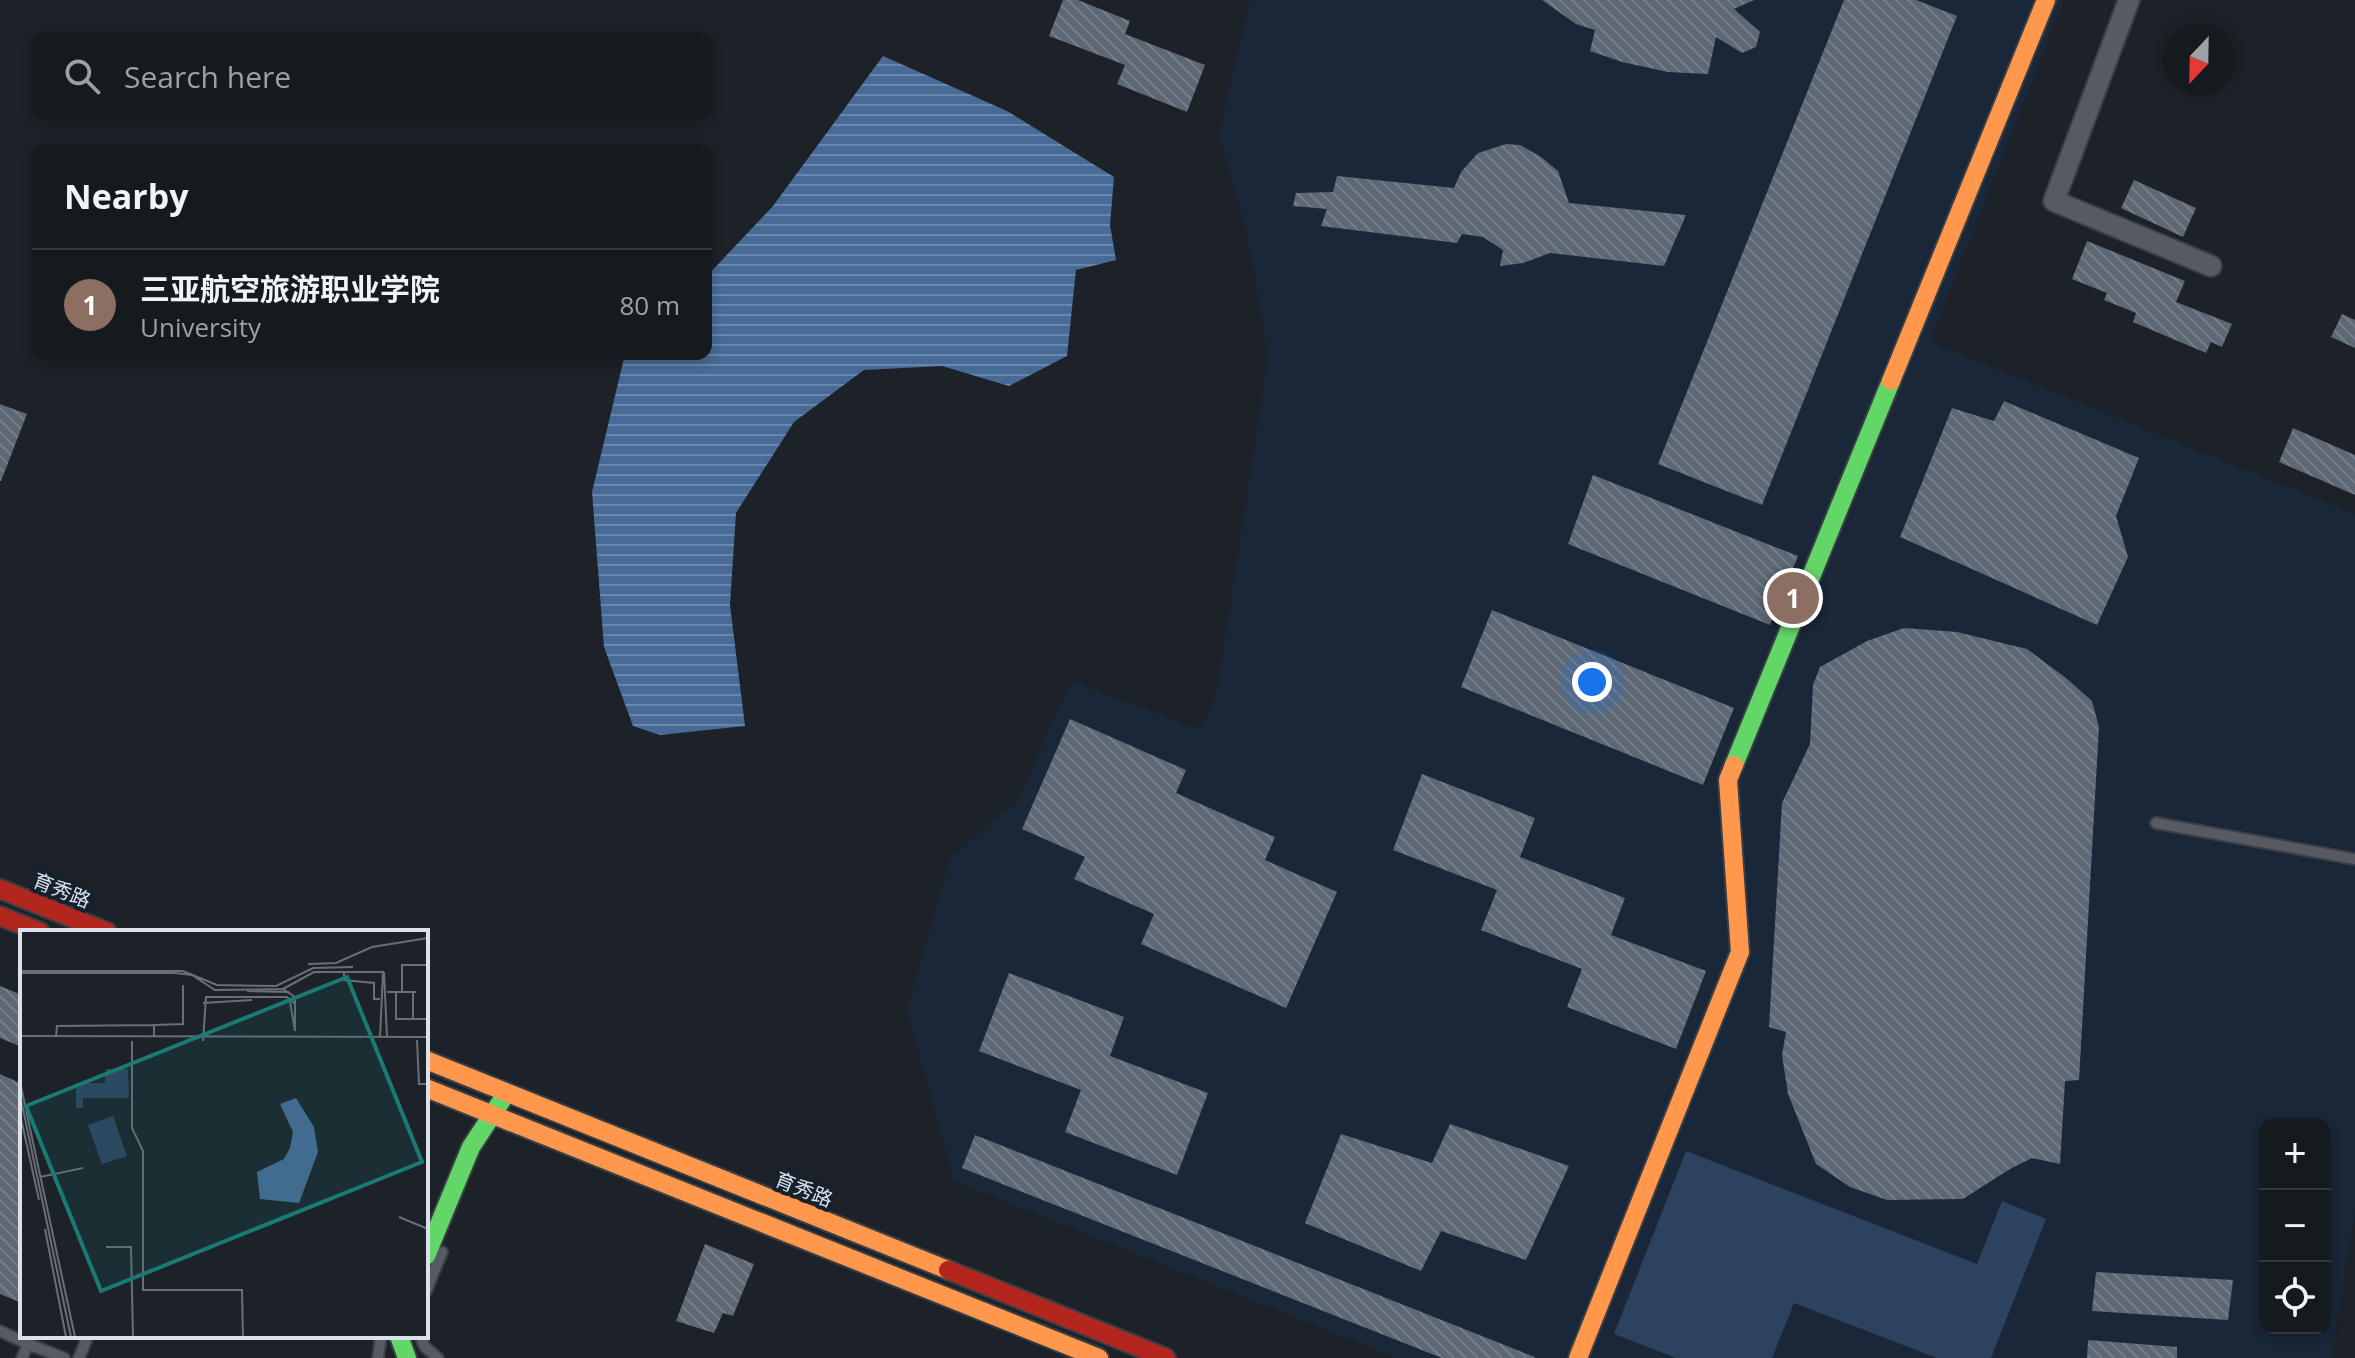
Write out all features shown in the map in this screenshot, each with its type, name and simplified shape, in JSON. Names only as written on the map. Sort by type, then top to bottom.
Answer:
[{"type":"main road","points":[[1578,1358],[1740,952],[1728,780],[2046,0]]},
{"type":"main road","name":"育秀路","points":[[0,889],[102,930]]},
{"type":"main road","points":[[0,916],[35,930]]},
{"type":"main road","name":"育秀路","points":[[428,1061],[1166,1358]]},
{"type":"main road","points":[[428,1089],[1061,1351],[1099,1358]]},
{"type":"main road","points":[[428,1251],[471,1147],[507,1092]]},
{"type":"main road","points":[[1061,1351],[1073,1321]]},
{"type":"main road","points":[[400,1338],[407,1358]]},
{"type":"street","points":[[2129,0],[2054,201],[2211,266]]},
{"type":"lane","points":[[2156,823],[2355,859]]},
{"type":"lane","points":[[450,1166],[455,1158],[471,1147],[475,1170]]},
{"type":"lane","points":[[428,1286],[444,1247]]},
{"type":"lane","points":[[0,1331],[64,1358]]},
{"type":"lane","points":[[378,1358],[381,1338]]},
{"type":"lane","points":[[421,1338],[425,1347],[438,1358]]},
{"type":"lane","points":[[79,1358],[86,1341]]},
{"type":"lane","points":[[22,1358],[28,1344]]},
{"type":"shaded area","points":[[1250,0],[2064,0],[1930,342],[2355,514],[2355,1213],[2331,1358],[1395,1358],[954,1181],[907,1010],[950,858],[1017,801],[1071,681],[1202,730],[1217,690],[1268,357],[1247,234],[1219,134]]},
{"type":"shaded area","points":[[883,56],[1007,111],[1114,177],[1110,225],[1116,260],[1076,270],[1067,356],[1009,386],[942,366],[864,370],[794,422],[736,513],[730,605],[745,726],[660,735],[633,726],[604,647],[592,492],[624,360],[712,360],[712,271],[773,206]]},
{"type":"shaded area","points":[[1686,1151],[1977,1264],[2002,1201],[2046,1219],[1991,1358],[1937,1358],[1794,1303],[1772,1358],[1676,1358],[1614,1334]]},
{"type":"building","points":[[1063,0],[1078,0],[1130,21],[1125,34],[1205,65],[1187,112],[1117,84],[1125,65],[1049,36]]},
{"type":"building","points":[[1542,0],[1754,0],[1734,9],[1760,32],[1756,47],[1742,53],[1716,37],[1708,74],[1668,72],[1590,51],[1595,30],[1576,24]]},
{"type":"building","points":[[1844,0],[1916,0],[1957,16],[1762,505],[1658,464]]},
{"type":"building","points":[[1506,144],[1520,145],[1558,171],[1569,203],[1686,215],[1664,266],[1550,253],[1523,263],[1500,266],[1503,250],[1483,237],[1462,234],[1457,243],[1321,226],[1327,209],[1293,206],[1296,193],[1333,192],[1337,176],[1454,188],[1461,172],[1478,153]]},
{"type":"building","points":[[2134,180],[2196,208],[2183,237],[2121,208]]},
{"type":"building","points":[[2087,241],[2185,281],[2176,302],[2232,324],[2222,347],[2211,342],[2206,353],[2133,322],[2136,313],[2104,300],[2107,293],[2072,279]]},
{"type":"building","points":[[2342,314],[2355,320],[2355,348],[2331,337]]},
{"type":"building","points":[[2004,401],[2139,458],[2116,516],[2128,557],[2097,625],[1900,537],[1952,408],[1994,421]]},
{"type":"building","points":[[0,404],[27,414],[1,481],[0,481]]},
{"type":"building","points":[[2293,428],[2355,455],[2355,495],[2279,462]]},
{"type":"building","points":[[1593,475],[1798,556],[1770,625],[1568,544]]},
{"type":"building","points":[[1492,610],[1734,708],[1703,785],[1461,687]]},
{"type":"building","points":[[1904,628],[1957,632],[2027,649],[2092,701],[2099,727],[2079,1080],[2065,1081],[2060,1164],[2032,1158],[1963,1199],[1887,1200],[1850,1187],[1816,1164],[1788,1094],[1782,1055],[1786,1032],[1769,1027],[1782,803],[1810,744],[1813,685],[1820,667],[1867,641]]},
{"type":"building","points":[[1070,719],[1186,770],[1176,793],[1275,837],[1265,860],[1337,892],[1286,1008],[1141,944],[1154,914],[1074,879],[1085,857],[1022,829]]},
{"type":"building","points":[[1422,774],[1535,818],[1520,857],[1625,898],[1611,935],[1706,971],[1676,1049],[1567,1007],[1582,969],[1481,930],[1497,890],[1393,850]]},
{"type":"building","points":[[1009,973],[1124,1017],[1110,1056],[1208,1093],[1177,1175],[1065,1132],[1081,1090],[979,1051]]},
{"type":"building","points":[[0,986],[20,994],[20,1046],[0,1038]]},
{"type":"building","points":[[0,1074],[20,1083],[20,1302],[0,1294]]},
{"type":"building","points":[[1450,1124],[1569,1166],[1526,1260],[1441,1231],[1421,1271],[1305,1223],[1341,1134],[1432,1163]]},
{"type":"building","points":[[975,1135],[1535,1358],[1442,1358],[962,1168]]},
{"type":"building","points":[[705,1244],[754,1264],[733,1316],[723,1313],[714,1333],[676,1321]]},
{"type":"building","points":[[2096,1272],[2233,1280],[2228,1320],[2092,1311]]},
{"type":"building","points":[[2088,1340],[2177,1347],[2177,1358],[2087,1358]]},
{"type":"traffic: fast","points":[[1734,765],[1891,381]]},
{"type":"traffic: fast","points":[[428,1251],[471,1147],[502,1100]]},
{"type":"traffic: fast","points":[[400,1338],[407,1358]]},
{"type":"traffic: slow","points":[[1891,381],[2046,0]]},
{"type":"traffic: slow","points":[[1578,1358],[1740,952],[1728,780],[1734,765]]},
{"type":"traffic: slow","points":[[428,1061],[948,1270]]},
{"type":"traffic: slow","points":[[428,1089],[1099,1358]]},
{"type":"traffic: jam","points":[[0,889],[102,930]]},
{"type":"traffic: jam","points":[[0,916],[35,930]]},
{"type":"traffic: jam","points":[[948,1270],[1166,1358]]},
{"type":"place","name":"三亚航空旅游职业学院","points":[[1793,598]]}]
